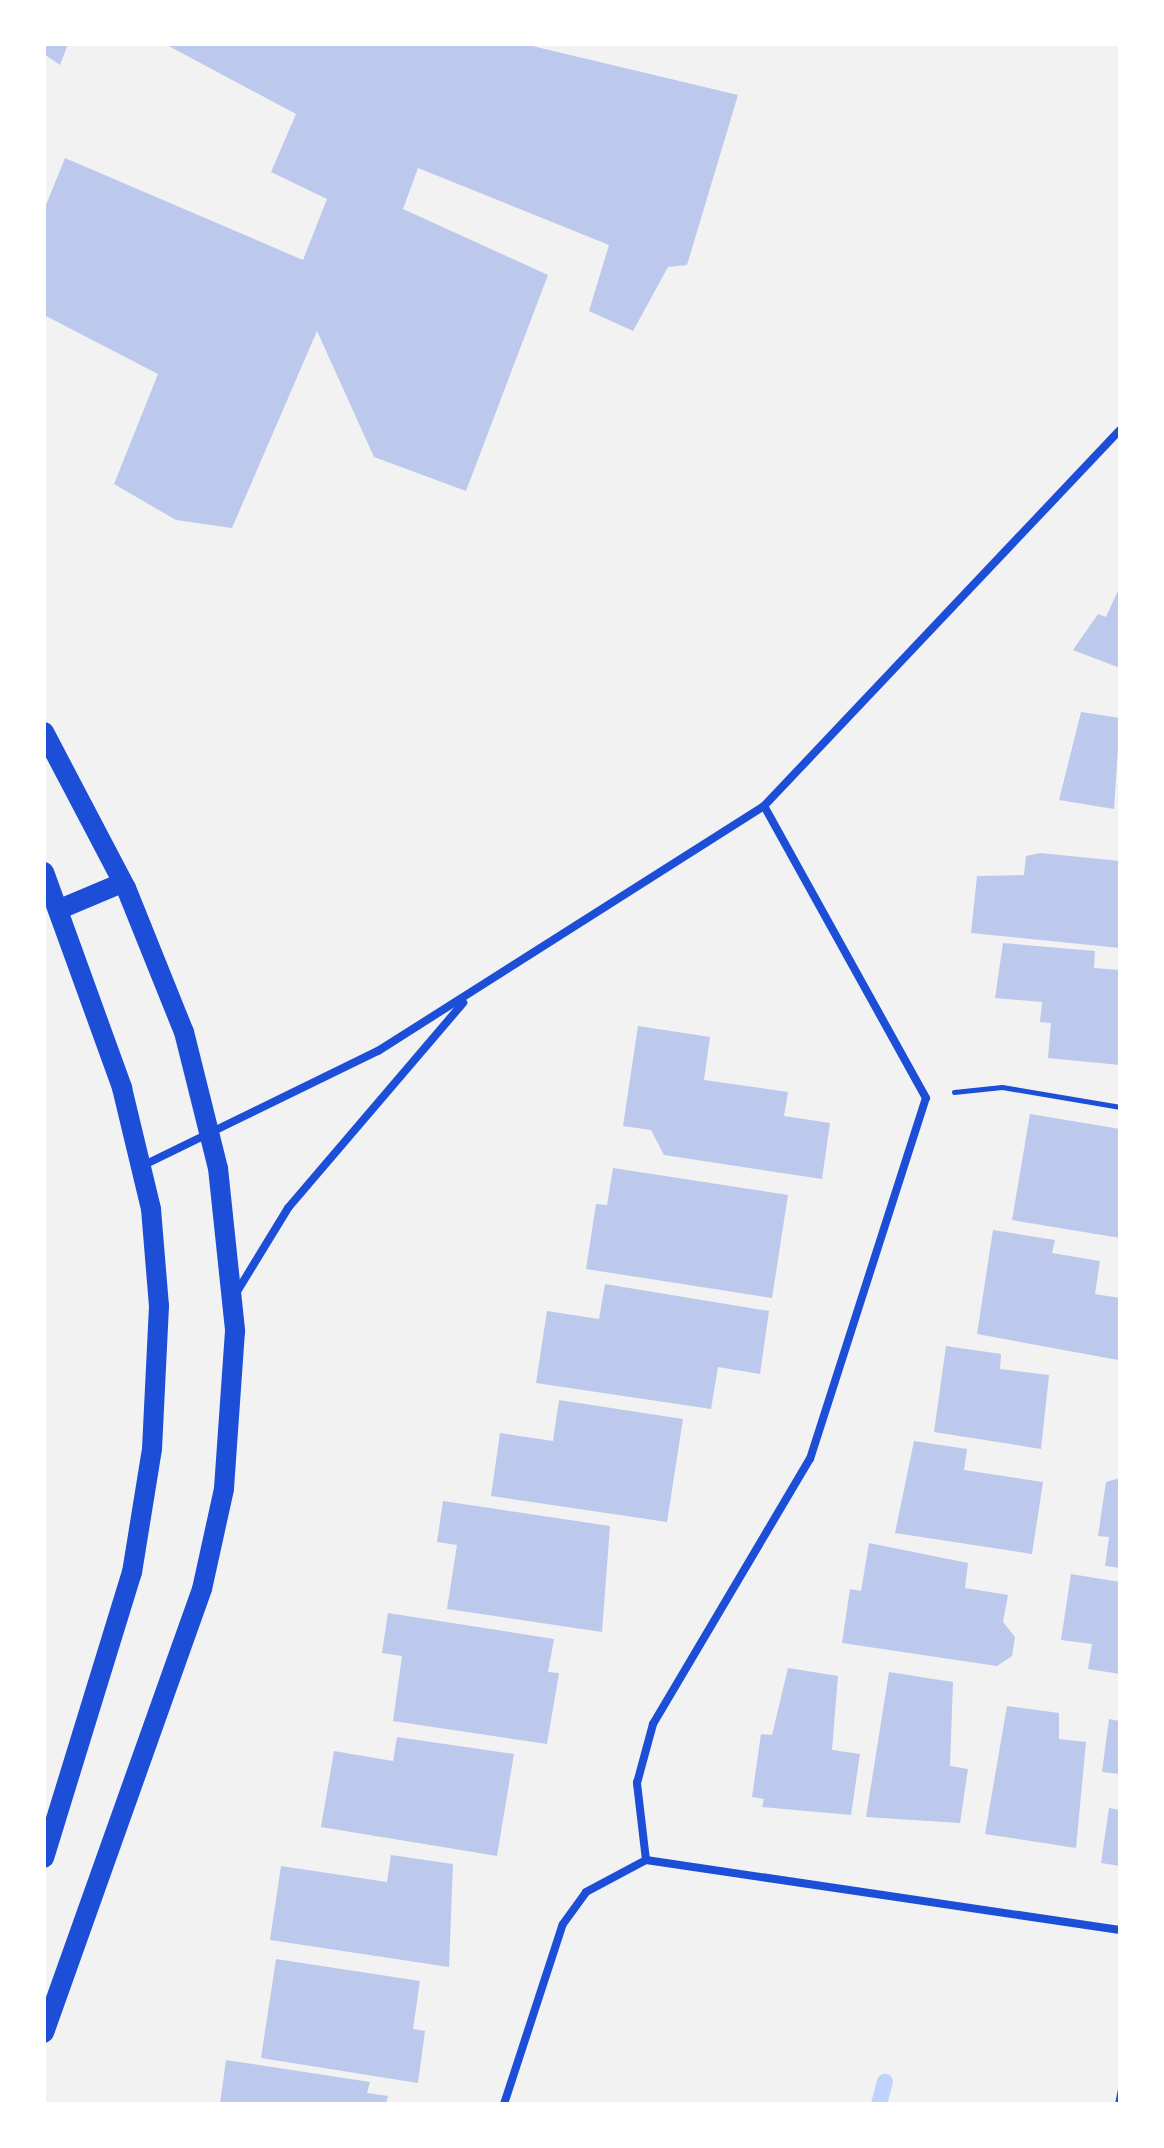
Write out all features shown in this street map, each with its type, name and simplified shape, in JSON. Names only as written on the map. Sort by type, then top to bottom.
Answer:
[{"type":"main road","points":[[44,732],[122,883],[176,1010],[212,1138],[234,1302],[224,1489],[202,1589],[44,2033]]},
{"type":"main road","points":[[44,872],[106,1029],[141,1166],[159,1306],[145,1497],[122,1614],[44,1858]]},
{"type":"main road","points":[[60,909],[122,883]]},
{"type":"street","points":[[141,1166],[212,1138],[469,996],[764,806],[1120,430]]},
{"type":"street","points":[[646,1860],[637,1783],[653,1724],[810,1459],[926,1098],[764,806]]},
{"type":"street","points":[[234,1302],[277,1222],[469,996]]},
{"type":"street","points":[[504,2104],[563,1924],[586,1892],[646,1860],[1120,1930]]},
{"type":"path","points":[[926,1098],[1002,1087],[1120,1107]]},
{"type":"path","points":[[1117,2104],[1120,2089]]},
{"type":"building","points":[[44,44],[68,44],[60,65],[44,54]]},
{"type":"building","points":[[165,44],[524,44],[738,95],[687,265],[668,267],[633,331],[589,311],[609,245],[418,168],[403,209],[548,275],[466,491],[374,457],[317,331],[232,528],[176,520],[114,484],[158,374],[44,315],[44,210],[65,158],[303,260],[327,199],[271,172],[296,114]]},
{"type":"building","points":[[1120,586],[1120,668],[1073,650],[1098,614],[1106,617]]},
{"type":"building","points":[[1081,712],[1120,718],[1114,809],[1059,800]]},
{"type":"building","points":[[1040,853],[1120,861],[1120,948],[971,933],[977,876],[1024,875],[1026,856]]},
{"type":"building","points":[[1003,943],[1095,951],[1094,968],[1120,970],[1120,1065],[1048,1058],[1051,1023],[1040,1022],[1042,1002],[995,998]]},
{"type":"building","points":[[638,1026],[710,1037],[704,1080],[788,1092],[784,1116],[830,1123],[822,1179],[664,1155],[651,1130],[623,1126]]},
{"type":"building","points":[[1030,1114],[1120,1129],[1120,1238],[1012,1220]]},
{"type":"building","points":[[613,1168],[788,1195],[772,1298],[586,1269],[596,1204],[607,1205]]},
{"type":"building","points":[[993,1230],[1055,1240],[1052,1253],[1100,1261],[1095,1294],[1120,1298],[1118,1360],[977,1334]]},
{"type":"building","points":[[605,1284],[769,1311],[760,1374],[718,1367],[711,1409],[536,1383],[547,1311],[599,1319]]},
{"type":"building","points":[[946,1346],[1001,1354],[1000,1369],[1049,1375],[1041,1449],[934,1432]]},
{"type":"building","points":[[559,1400],[683,1419],[667,1522],[491,1496],[500,1433],[553,1441]]},
{"type":"building","points":[[914,1441],[967,1449],[964,1470],[1043,1482],[1032,1554],[895,1533]]},
{"type":"building","points":[[1120,1478],[1120,1568],[1105,1566],[1109,1537],[1098,1536],[1106,1482]]},
{"type":"building","points":[[443,1501],[610,1526],[602,1632],[447,1609],[457,1545],[437,1542]]},
{"type":"building","points":[[869,1543],[968,1563],[965,1588],[1008,1595],[1003,1622],[1015,1637],[1012,1656],[997,1666],[842,1643],[850,1589],[861,1591]]},
{"type":"building","points":[[1071,1574],[1120,1582],[1120,1674],[1088,1669],[1092,1644],[1061,1640]]},
{"type":"building","points":[[388,1613],[554,1639],[548,1672],[559,1673],[547,1744],[393,1721],[402,1656],[382,1653]]},
{"type":"building","points":[[788,1668],[838,1676],[832,1750],[860,1754],[851,1815],[762,1807],[764,1799],[752,1797],[761,1734],[772,1735]]},
{"type":"building","points":[[889,1672],[953,1682],[950,1766],[968,1769],[960,1823],[866,1817]]},
{"type":"building","points":[[1007,1706],[1059,1713],[1059,1739],[1086,1742],[1076,1848],[985,1834]]},
{"type":"building","points":[[1109,1719],[1120,1721],[1120,1774],[1102,1772]]},
{"type":"building","points":[[397,1737],[514,1754],[497,1856],[321,1827],[334,1751],[393,1761]]},
{"type":"building","points":[[1109,1808],[1120,1810],[1120,1866],[1101,1863]]},
{"type":"building","points":[[391,1855],[453,1864],[449,1967],[270,1940],[281,1866],[387,1882]]},
{"type":"building","points":[[276,1959],[420,1981],[413,2029],[425,2031],[418,2083],[261,2058]]},
{"type":"building","points":[[226,2060],[370,2082],[367,2093],[388,2096],[386,2104],[220,2104]]},
{"type":"waterway","points":[[879,2104],[885,2082]]}]
